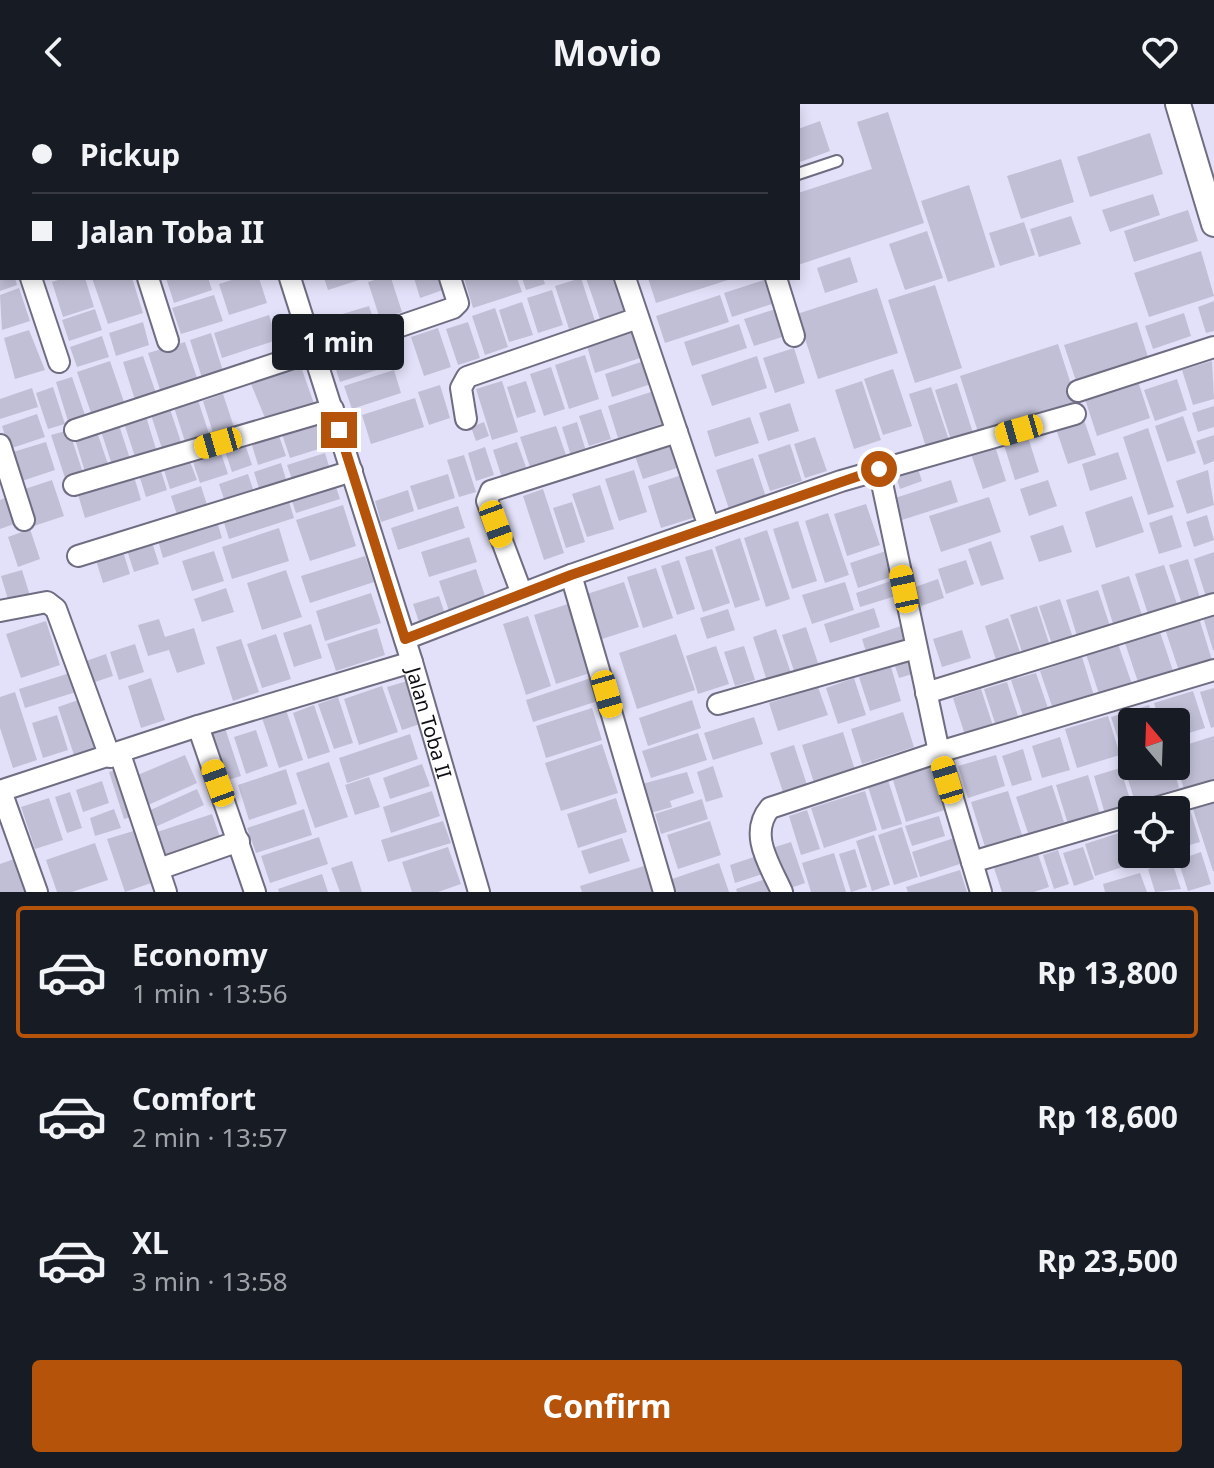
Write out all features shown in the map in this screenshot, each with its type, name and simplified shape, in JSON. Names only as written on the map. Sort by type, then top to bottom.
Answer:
[{"type":"street","points":[[1178,104],[1208,183],[1214,224]]},
{"type":"street","points":[[32,280],[59,362]]},
{"type":"street","points":[[149,280],[168,341]]},
{"type":"street","name":"Jalan Toba II","points":[[291,280],[405,639],[479,892]]},
{"type":"street","points":[[75,430],[453,308],[458,303],[451,280]]},
{"type":"street","points":[[626,280],[709,527]]},
{"type":"street","points":[[777,280],[794,336]]},
{"type":"street","points":[[466,419],[461,388],[467,377],[638,318]]},
{"type":"street","points":[[1078,391],[1214,347]]},
{"type":"street","points":[[74,485],[333,409]]},
{"type":"street","points":[[405,639],[571,575],[879,469],[1075,414]]},
{"type":"street","points":[[522,594],[487,501],[491,491],[677,432]]},
{"type":"street","points":[[0,445],[24,520]]},
{"type":"street","points":[[879,469],[939,752],[981,892]]},
{"type":"street","points":[[78,556],[352,471]]},
{"type":"street","points":[[571,575],[664,892]]},
{"type":"street","points":[[0,611],[47,602],[56,609],[166,892]]},
{"type":"street","points":[[926,693],[1214,604]]},
{"type":"street","points":[[718,704],[916,648]]},
{"type":"street","points":[[37,892],[1,791],[115,756],[198,726],[412,662]]},
{"type":"street","points":[[782,892],[762,846],[759,829],[761,818],[770,808],[939,752],[1214,670]]},
{"type":"street","points":[[198,726],[255,892]]},
{"type":"street","points":[[1190,798],[1214,791]]},
{"type":"street","points":[[972,862],[1118,819]]},
{"type":"street","points":[[159,869],[239,841]]},
{"type":"lane","points":[[800,173],[837,161]]},
{"type":"building","points":[[888,112],[924,223],[800,264],[800,192],[872,169],[857,122]]},
{"type":"building","points":[[820,121],[830,151],[800,162],[800,128]]},
{"type":"building","points":[[1150,133],[1163,174],[1090,197],[1077,157]]},
{"type":"building","points":[[1061,159],[1074,202],[1021,219],[1007,176]]},
{"type":"building","points":[[969,185],[995,267],[948,282],[921,201]]},
{"type":"building","points":[[1153,194],[1160,215],[1110,232],[1102,210]]},
{"type":"building","points":[[1188,210],[1198,241],[1134,262],[1124,231]]},
{"type":"building","points":[[1071,216],[1081,244],[1039,257],[1030,229]]},
{"type":"building","points":[[1024,222],[1035,255],[1000,266],[989,233]]},
{"type":"building","points":[[927,231],[943,278],[905,290],[889,244]]},
{"type":"building","points":[[1201,251],[1214,296],[1149,317],[1134,273]]},
{"type":"building","points":[[850,257],[858,282],[825,293],[817,268]]},
{"type":"building","points":[[0,280],[16,280],[17,285],[0,291]]},
{"type":"building","points":[[86,280],[94,307],[63,317],[52,282]]},
{"type":"building","points":[[93,280],[133,280],[143,313],[108,324]]},
{"type":"building","points":[[167,280],[209,280],[212,290],[174,303]]},
{"type":"building","points":[[232,280],[260,280],[267,303],[229,315],[219,284]]},
{"type":"building","points":[[325,280],[359,280],[328,290]]},
{"type":"building","points":[[392,280],[402,312],[380,319],[368,282]]},
{"type":"building","points":[[415,280],[440,280],[443,290],[420,298]]},
{"type":"building","points":[[465,280],[518,280],[522,292],[473,308]]},
{"type":"building","points":[[523,280],[544,280],[545,284],[526,290]]},
{"type":"building","points":[[582,280],[595,321],[569,329],[555,286]]},
{"type":"building","points":[[587,280],[618,280],[627,310],[600,319]]},
{"type":"building","points":[[649,280],[728,280],[656,303]]},
{"type":"building","points":[[764,280],[772,304],[732,317],[724,293]]},
{"type":"building","points":[[935,285],[962,368],[915,383],[888,300]]},
{"type":"building","points":[[19,288],[30,321],[2,330],[0,295]]},
{"type":"building","points":[[877,288],[898,353],[818,379],[797,314]]},
{"type":"building","points":[[552,290],[563,325],[538,333],[527,298]]},
{"type":"building","points":[[214,295],[223,321],[181,334],[172,308]]},
{"type":"building","points":[[720,295],[729,322],[665,343],[656,316]]},
{"type":"building","points":[[1214,301],[1214,331],[1206,333],[1198,307]]},
{"type":"building","points":[[522,302],[533,335],[509,342],[499,310]]},
{"type":"building","points":[[369,306],[377,330],[334,345],[326,319]]},
{"type":"building","points":[[495,308],[508,347],[485,355],[472,316]]},
{"type":"building","points":[[779,308],[788,335],[754,346],[744,319]]},
{"type":"building","points":[[95,309],[102,330],[69,341],[62,320]]},
{"type":"building","points":[[1184,313],[1191,336],[1153,349],[1145,326]]},
{"type":"building","points":[[269,315],[277,340],[222,358],[214,333]]},
{"type":"building","points":[[143,322],[149,345],[116,356],[109,333]]},
{"type":"building","points":[[468,322],[480,358],[458,365],[446,329]]},
{"type":"building","points":[[1137,322],[1148,357],[1076,381],[1064,345]]},
{"type":"building","points":[[739,324],[747,348],[692,366],[684,342]]},
{"type":"building","points":[[438,328],[451,367],[424,376],[411,337]]},
{"type":"building","points":[[634,328],[643,357],[595,373],[586,343]]},
{"type":"building","points":[[29,330],[45,370],[15,379],[4,338]]},
{"type":"building","points":[[211,333],[223,371],[202,378],[190,340]]},
{"type":"building","points":[[102,336],[109,357],[77,367],[70,347]]},
{"type":"building","points":[[386,339],[395,364],[340,382],[332,357]]},
{"type":"building","points":[[185,342],[198,381],[161,393],[148,353]]},
{"type":"building","points":[[1058,344],[1077,403],[979,435],[960,376]]},
{"type":"building","points":[[794,348],[805,383],[775,393],[763,358]]},
{"type":"building","points":[[585,355],[599,399],[569,409],[555,365]]},
{"type":"building","points":[[143,356],[156,393],[135,400],[123,362]]},
{"type":"building","points":[[757,356],[767,388],[712,406],[701,375]]},
{"type":"building","points":[[110,361],[124,402],[91,413],[77,372]]},
{"type":"building","points":[[644,361],[651,384],[612,397],[605,374]]},
{"type":"building","points":[[1212,361],[1214,399],[1193,405],[1182,370]]},
{"type":"building","points":[[301,367],[316,409],[268,425],[251,384]]},
{"type":"building","points":[[551,367],[565,409],[544,416],[530,374]]},
{"type":"building","points":[[893,369],[912,426],[883,435],[864,379]]},
{"type":"building","points":[[394,370],[401,393],[352,409],[344,386]]},
{"type":"building","points":[[72,377],[85,415],[68,421],[56,382]]},
{"type":"building","points":[[1137,378],[1150,418],[1097,436],[1084,396]]},
{"type":"building","points":[[1177,379],[1187,410],[1155,421],[1144,390]]},
{"type":"building","points":[[502,381],[518,432],[492,440],[476,389]]},
{"type":"building","points":[[526,381],[536,412],[517,418],[507,387]]},
{"type":"building","points":[[862,381],[881,440],[854,449],[835,390]]},
{"type":"building","points":[[957,383],[973,433],[951,440],[935,390]]},
{"type":"building","points":[[440,385],[450,418],[429,425],[418,392]]},
{"type":"building","points":[[53,387],[65,424],[48,429],[36,393]]},
{"type":"building","points":[[931,387],[949,440],[926,447],[909,394]]},
{"type":"building","points":[[32,388],[38,407],[0,419],[0,399]]},
{"type":"building","points":[[654,391],[664,423],[618,438],[608,406]]},
{"type":"building","points":[[223,394],[237,436],[216,442],[203,401]]},
{"type":"building","points":[[197,397],[211,440],[187,448],[173,404]]},
{"type":"building","points":[[415,398],[424,427],[371,444],[362,415]]},
{"type":"building","points":[[790,403],[799,431],[768,441],[759,413]]},
{"type":"building","points":[[1214,406],[1214,427],[1198,432],[1192,413]]},
{"type":"building","points":[[170,409],[184,451],[165,458],[151,415]]},
{"type":"building","points":[[601,409],[611,439],[589,446],[579,416]]},
{"type":"building","points":[[145,413],[159,459],[138,466],[123,420]]},
{"type":"building","points":[[37,414],[45,437],[9,449],[2,426]]},
{"type":"building","points":[[1183,416],[1196,453],[1167,462],[1155,426]]},
{"type":"building","points":[[750,417],[759,443],[715,457],[707,431]]},
{"type":"building","points":[[316,419],[325,447],[290,458],[281,431]]},
{"type":"building","points":[[1084,420],[1096,455],[1068,464],[1056,429]]},
{"type":"building","points":[[118,422],[132,465],[114,471],[100,428]]},
{"type":"building","points":[[484,422],[489,436],[476,441],[471,427]]},
{"type":"building","points":[[577,422],[586,451],[571,456],[562,427]]},
{"type":"building","points":[[95,426],[110,470],[87,478],[73,433]]},
{"type":"building","points":[[556,426],[567,458],[531,470],[520,437]]},
{"type":"building","points":[[1148,428],[1174,507],[1148,515],[1123,437]]},
{"type":"building","points":[[69,430],[83,473],[65,478],[51,435]]},
{"type":"building","points":[[278,433],[286,456],[258,465],[251,442]]},
{"type":"building","points":[[1214,435],[1214,461],[1204,465],[1196,441]]},
{"type":"building","points":[[815,437],[827,471],[805,478],[794,444]]},
{"type":"building","points":[[1028,437],[1039,472],[1015,480],[1004,445]]},
{"type":"building","points":[[244,441],[252,465],[232,472],[224,448]]},
{"type":"building","points":[[671,441],[680,467],[643,479],[634,453]]},
{"type":"building","points":[[46,442],[55,470],[22,481],[13,452]]},
{"type":"building","points":[[517,442],[527,470],[502,478],[493,450]]},
{"type":"building","points":[[790,444],[802,481],[770,491],[758,455]]},
{"type":"building","points":[[995,446],[1006,481],[983,489],[971,454]]},
{"type":"building","points":[[485,447],[494,475],[476,481],[468,453]]},
{"type":"building","points":[[220,450],[228,474],[200,483],[192,459]]},
{"type":"building","points":[[1118,452],[1127,479],[1090,491],[1082,464]]},
{"type":"building","points":[[325,453],[332,476],[295,488],[287,465]]},
{"type":"building","points":[[464,455],[476,492],[459,497],[447,460]]},
{"type":"building","points":[[753,458],[766,497],[729,509],[716,470]]},
{"type":"building","points":[[189,459],[197,480],[170,489],[163,467]]},
{"type":"building","points":[[281,463],[289,489],[262,498],[254,472]]},
{"type":"building","points":[[916,463],[922,481],[900,489],[894,470]]},
{"type":"building","points":[[160,468],[167,490],[146,497],[139,475]]},
{"type":"building","points":[[634,470],[647,512],[619,521],[605,479]]},
{"type":"building","points":[[1208,470],[1214,505],[1187,514],[1176,481]]},
{"type":"building","points":[[133,473],[141,500],[85,518],[77,491]]},
{"type":"building","points":[[688,473],[702,515],[661,528],[648,486]]},
{"type":"building","points":[[248,474],[256,498],[227,508],[219,484]]},
{"type":"building","points":[[448,474],[455,498],[418,510],[410,486]]},
{"type":"building","points":[[52,480],[64,516],[34,526],[22,490]]},
{"type":"building","points":[[951,480],[958,502],[902,520],[895,498]]},
{"type":"building","points":[[1048,480],[1057,506],[1029,516],[1020,489]]},
{"type":"building","points":[[334,481],[340,499],[296,513],[290,495]]},
{"type":"building","points":[[600,485],[614,529],[587,537],[572,494]]},
{"type":"building","points":[[201,486],[208,508],[178,518],[171,496]]},
{"type":"building","points":[[543,489],[564,553],[544,560],[523,496]]},
{"type":"building","points":[[408,490],[414,511],[381,522],[375,501]]},
{"type":"building","points":[[287,495],[294,518],[229,539],[222,516]]},
{"type":"building","points":[[1132,496],[1144,532],[1096,548],[1085,512]]},
{"type":"building","points":[[989,497],[1001,532],[941,552],[929,516]]},
{"type":"building","points":[[5,498],[14,524],[0,529],[0,500]]},
{"type":"building","points":[[572,502],[585,542],[566,548],[553,508]]},
{"type":"building","points":[[866,504],[880,545],[847,556],[834,514]]},
{"type":"building","points":[[343,505],[356,546],[310,561],[296,520]]},
{"type":"building","points":[[458,506],[465,528],[398,550],[391,528]]},
{"type":"building","points":[[828,513],[849,575],[825,583],[805,521]]},
{"type":"building","points":[[1172,515],[1182,547],[1159,554],[1149,523]]},
{"type":"building","points":[[1207,515],[1214,540],[1194,547],[1186,522]]},
{"type":"building","points":[[216,518],[222,538],[163,558],[157,537]]},
{"type":"building","points":[[798,521],[817,581],[792,589],[773,529]]},
{"type":"building","points":[[1063,525],[1072,552],[1039,562],[1030,536]]},
{"type":"building","points":[[279,528],[289,561],[232,579],[222,547]]},
{"type":"building","points":[[30,529],[40,559],[18,567],[8,537]]},
{"type":"building","points":[[767,530],[790,599],[766,607],[744,538]]},
{"type":"building","points":[[150,536],[159,564],[134,572],[125,544]]},
{"type":"building","points":[[469,537],[477,562],[429,577],[421,552]]},
{"type":"building","points":[[740,538],[760,600],[735,608],[715,547]]},
{"type":"building","points":[[991,541],[1004,579],[981,586],[968,549]]},
{"type":"building","points":[[121,545],[130,574],[103,583],[94,554]]},
{"type":"building","points":[[712,549],[730,603],[703,612],[685,557]]},
{"type":"building","points":[[214,551],[224,581],[192,591],[182,561]]},
{"type":"building","points":[[886,551],[894,576],[858,588],[850,563]]},
{"type":"building","points":[[1214,552],[1214,598],[1207,600],[1194,559]]},
{"type":"building","points":[[365,556],[374,582],[310,603],[301,576]]},
{"type":"building","points":[[1188,559],[1201,601],[1183,607],[1169,565]]},
{"type":"building","points":[[679,560],[695,609],[677,615],[661,566]]},
{"type":"building","points":[[966,560],[974,584],[946,594],[938,569]]},
{"type":"building","points":[[1164,565],[1178,607],[1149,617],[1135,574]]},
{"type":"building","points":[[656,568],[673,618],[643,628],[627,577]]},
{"type":"building","points":[[476,569],[486,599],[449,611],[439,581]]},
{"type":"building","points":[[22,570],[31,599],[10,606],[1,576]]},
{"type":"building","points":[[286,570],[302,617],[262,630],[247,583]]},
{"type":"building","points":[[1129,576],[1143,618],[1114,627],[1101,585]]},
{"type":"building","points":[[938,579],[944,598],[921,606],[915,587]]},
{"type":"building","points":[[894,580],[899,595],[860,607],[856,593]]},
{"type":"building","points":[[624,582],[639,627],[599,640],[584,595]]},
{"type":"building","points":[[845,582],[854,610],[812,624],[802,595]]},
{"type":"building","points":[[226,588],[234,612],[202,622],[194,599]]},
{"type":"building","points":[[1098,590],[1110,626],[1077,636],[1066,600]]},
{"type":"building","points":[[371,593],[381,623],[325,641],[316,611]]},
{"type":"building","points":[[439,596],[445,614],[419,622],[413,604]]},
{"type":"building","points":[[1060,599],[1073,638],[1052,644],[1039,606]]},
{"type":"building","points":[[574,602],[596,671],[556,684],[534,615]]},
{"type":"building","points":[[1037,606],[1049,643],[1022,652],[1010,615]]},
{"type":"building","points":[[874,608],[880,627],[830,643],[824,624]]},
{"type":"building","points":[[728,609],[735,630],[707,639],[700,618]]},
{"type":"building","points":[[1214,613],[1214,650],[1213,650],[1203,617]]},
{"type":"building","points":[[528,616],[551,686],[526,695],[503,624]]},
{"type":"building","points":[[1008,618],[1020,652],[996,660],[985,626]]},
{"type":"building","points":[[1199,618],[1212,660],[1179,671],[1165,629]]},
{"type":"building","points":[[159,619],[165,637],[194,628],[205,664],[177,673],[169,650],[148,656],[138,625]]},
{"type":"building","points":[[46,621],[60,665],[21,678],[6,634]]},
{"type":"building","points":[[311,624],[322,658],[294,667],[283,633]]},
{"type":"building","points":[[901,626],[908,649],[869,661],[862,639]]},
{"type":"building","points":[[806,627],[818,663],[794,671],[782,635]]},
{"type":"building","points":[[377,628],[385,655],[336,671],[327,644]]},
{"type":"building","points":[[776,629],[791,673],[767,681],[753,637]]},
{"type":"building","points":[[962,630],[971,658],[942,667],[933,639]]},
{"type":"building","points":[[1160,632],[1173,671],[1138,682],[1125,643]]},
{"type":"building","points":[[276,634],[291,679],[262,688],[247,644]]},
{"type":"building","points":[[676,634],[695,690],[637,709],[619,653]]},
{"type":"building","points":[[241,639],[259,692],[233,701],[216,647]]},
{"type":"building","points":[[135,644],[144,672],[119,680],[110,652]]},
{"type":"building","points":[[1118,644],[1132,684],[1099,694],[1086,654]]},
{"type":"building","points":[[716,646],[729,684],[698,694],[686,656]]},
{"type":"building","points":[[744,646],[755,680],[735,686],[724,652]]},
{"type":"building","points":[[106,654],[113,676],[92,683],[86,661]]},
{"type":"building","points":[[914,657],[919,672],[899,678],[894,663]]},
{"type":"building","points":[[1082,657],[1095,699],[1054,712],[1040,671]]},
{"type":"building","points":[[891,667],[901,701],[870,711],[859,677]]},
{"type":"building","points":[[70,673],[76,692],[25,708],[19,689]]},
{"type":"building","points":[[1036,673],[1049,711],[1024,719],[1011,680]]},
{"type":"building","points":[[151,678],[165,720],[141,728],[128,686]]},
{"type":"building","points":[[591,678],[598,701],[533,722],[526,700]]},
{"type":"building","points":[[854,678],[866,715],[838,724],[826,688]]},
{"type":"building","points":[[411,680],[426,722],[402,730],[387,687]]},
{"type":"building","points":[[1007,682],[1018,716],[995,723],[984,689]]},
{"type":"building","points":[[382,686],[398,732],[359,745],[344,699]]},
{"type":"building","points":[[818,687],[828,715],[778,731],[769,703]]},
{"type":"building","points":[[1214,688],[1214,727],[1211,728],[1200,692]]},
{"type":"building","points":[[981,689],[994,729],[966,738],[953,698]]},
{"type":"building","points":[[1193,691],[1205,728],[1190,733],[1190,708],[1156,708],[1154,703]]},
{"type":"building","points":[[15,692],[37,760],[13,768],[0,728],[0,697]]},
{"type":"building","points":[[87,697],[104,749],[75,758],[58,707]]},
{"type":"building","points":[[338,697],[353,743],[334,749],[318,704]]},
{"type":"building","points":[[692,700],[701,728],[648,746],[639,718]]},
{"type":"building","points":[[314,705],[330,752],[308,759],[293,713]]},
{"type":"building","points":[[592,708],[602,740],[546,758],[536,726]]},
{"type":"building","points":[[286,710],[303,760],[279,768],[262,718]]},
{"type":"building","points":[[903,712],[914,747],[862,764],[851,729]]},
{"type":"building","points":[[57,715],[68,750],[43,758],[32,723]]},
{"type":"building","points":[[1118,715],[1118,739],[1111,717]]},
{"type":"building","points":[[1108,716],[1118,756],[1077,768],[1065,729]]},
{"type":"building","points":[[754,717],[763,744],[713,760],[704,733]]},
{"type":"building","points":[[224,725],[241,776],[225,781],[208,731]]},
{"type":"building","points":[[256,730],[268,766],[246,774],[234,737]]},
{"type":"building","points":[[843,732],[856,773],[815,786],[802,745]]},
{"type":"building","points":[[698,733],[707,760],[651,778],[642,751]]},
{"type":"building","points":[[410,734],[418,759],[347,783],[339,758]]},
{"type":"building","points":[[1214,736],[1214,779],[1184,789],[1181,780],[1190,780],[1190,744]]},
{"type":"building","points":[[1060,737],[1070,770],[1042,778],[1032,746]]},
{"type":"building","points":[[602,744],[618,793],[561,811],[545,763]]},
{"type":"building","points":[[794,745],[808,788],[784,795],[770,753]]},
{"type":"building","points":[[1023,749],[1032,780],[1012,786],[1002,756]]},
{"type":"building","points":[[185,755],[197,783],[146,806],[133,777]]},
{"type":"building","points":[[996,755],[1005,786],[968,798],[958,766]]},
{"type":"building","points":[[329,762],[348,817],[315,828],[296,773]]},
{"type":"building","points":[[933,763],[948,809],[906,822],[892,777]]},
{"type":"building","points":[[422,764],[430,786],[390,799],[383,778]]},
{"type":"building","points":[[713,766],[723,797],[706,802],[697,772]]},
{"type":"building","points":[[122,768],[138,815],[124,819],[109,772]]},
{"type":"building","points":[[286,769],[297,804],[249,820],[238,785]]},
{"type":"building","points":[[1118,769],[1118,780],[1124,780],[1129,796],[1118,796],[1118,810],[1105,814],[1094,776]]},
{"type":"building","points":[[687,772],[694,793],[670,801],[672,807],[647,814],[638,785]]},
{"type":"building","points":[[1088,775],[1100,814],[1068,824],[1056,785]]},
{"type":"building","points":[[369,777],[380,807],[355,815],[345,785]]},
{"type":"building","points":[[888,780],[902,824],[882,830],[868,787]]},
{"type":"building","points":[[1128,780],[1177,780],[1179,788],[1154,796],[1133,796]]},
{"type":"building","points":[[102,781],[109,803],[83,812],[76,790]]},
{"type":"building","points":[[1052,785],[1064,822],[1028,833],[1016,797]]},
{"type":"building","points":[[197,789],[204,805],[153,828],[146,812]]},
{"type":"building","points":[[432,791],[440,816],[391,833],[383,807]]},
{"type":"building","points":[[865,791],[877,830],[824,848],[811,808]]},
{"type":"building","points":[[1008,791],[1022,835],[985,847],[971,802]]},
{"type":"building","points":[[70,792],[82,828],[67,833],[55,797]]},
{"type":"building","points":[[49,798],[63,840],[35,849],[21,807]]},
{"type":"building","points":[[616,798],[627,832],[578,848],[567,814]]},
{"type":"building","points":[[702,799],[708,819],[661,834],[655,814]]},
{"type":"building","points":[[1214,803],[1214,871],[1213,871],[1193,809]]},
{"type":"building","points":[[114,809],[121,828],[95,836],[90,818]]},
{"type":"building","points":[[304,809],[312,835],[256,853],[247,828]]},
{"type":"building","points":[[807,810],[820,849],[801,855],[789,816]]},
{"type":"building","points":[[1190,810],[1200,842],[1190,845]]},
{"type":"building","points":[[212,814],[221,840],[166,858],[157,832]]},
{"type":"building","points":[[939,816],[945,836],[912,846],[905,826]]},
{"type":"building","points":[[443,821],[451,843],[388,862],[381,840]]},
{"type":"building","points":[[710,821],[721,855],[678,869],[667,835]]},
{"type":"building","points":[[902,827],[918,877],[894,885],[878,835]]},
{"type":"building","points":[[140,829],[157,881],[125,892],[107,839]]},
{"type":"building","points":[[1118,833],[1120,868],[1095,876],[1085,844]]},
{"type":"building","points":[[874,835],[890,885],[872,891],[856,841]]},
{"type":"building","points":[[319,837],[328,864],[270,883],[261,856]]},
{"type":"building","points":[[622,838],[630,861],[589,874],[581,851]]},
{"type":"building","points":[[954,838],[963,863],[920,877],[912,852]]},
{"type":"building","points":[[791,842],[805,883],[785,890],[772,848]]},
{"type":"building","points":[[95,843],[108,880],[72,892],[57,892],[46,860]]},
{"type":"building","points":[[448,847],[461,884],[438,892],[412,892],[402,862]]},
{"type":"building","points":[[1083,847],[1094,879],[1074,886],[1063,853]]},
{"type":"building","points":[[855,849],[867,887],[851,892],[839,854]]},
{"type":"building","points":[[1058,850],[1069,884],[1054,889],[1043,855]]},
{"type":"building","points":[[1201,852],[1211,884],[1188,891],[1181,868],[1190,868],[1190,856]]},
{"type":"building","points":[[834,853],[846,892],[811,892],[802,863]]},
{"type":"building","points":[[763,854],[769,872],[735,883],[730,865]]},
{"type":"building","points":[[1038,854],[1049,887],[1034,892],[1002,892],[994,868]]},
{"type":"building","points":[[17,858],[28,892],[0,892],[0,864]]},
{"type":"building","points":[[352,861],[362,892],[340,892],[331,868]]},
{"type":"building","points":[[719,863],[729,892],[673,892],[669,880]]},
{"type":"building","points":[[644,866],[653,892],[582,892],[580,886]]},
{"type":"building","points":[[1174,868],[1181,889],[1155,892],[1148,869]]},
{"type":"building","points":[[960,870],[967,892],[908,892],[906,887]]},
{"type":"building","points":[[1140,873],[1147,892],[1105,892],[1103,884]]},
{"type":"building","points":[[322,874],[328,892],[279,892],[278,889]]},
{"type":"building","points":[[771,877],[776,892],[737,892],[736,889]]},
{"type":"route","points":[[339,430],[405,639],[571,575],[879,469]]}]
